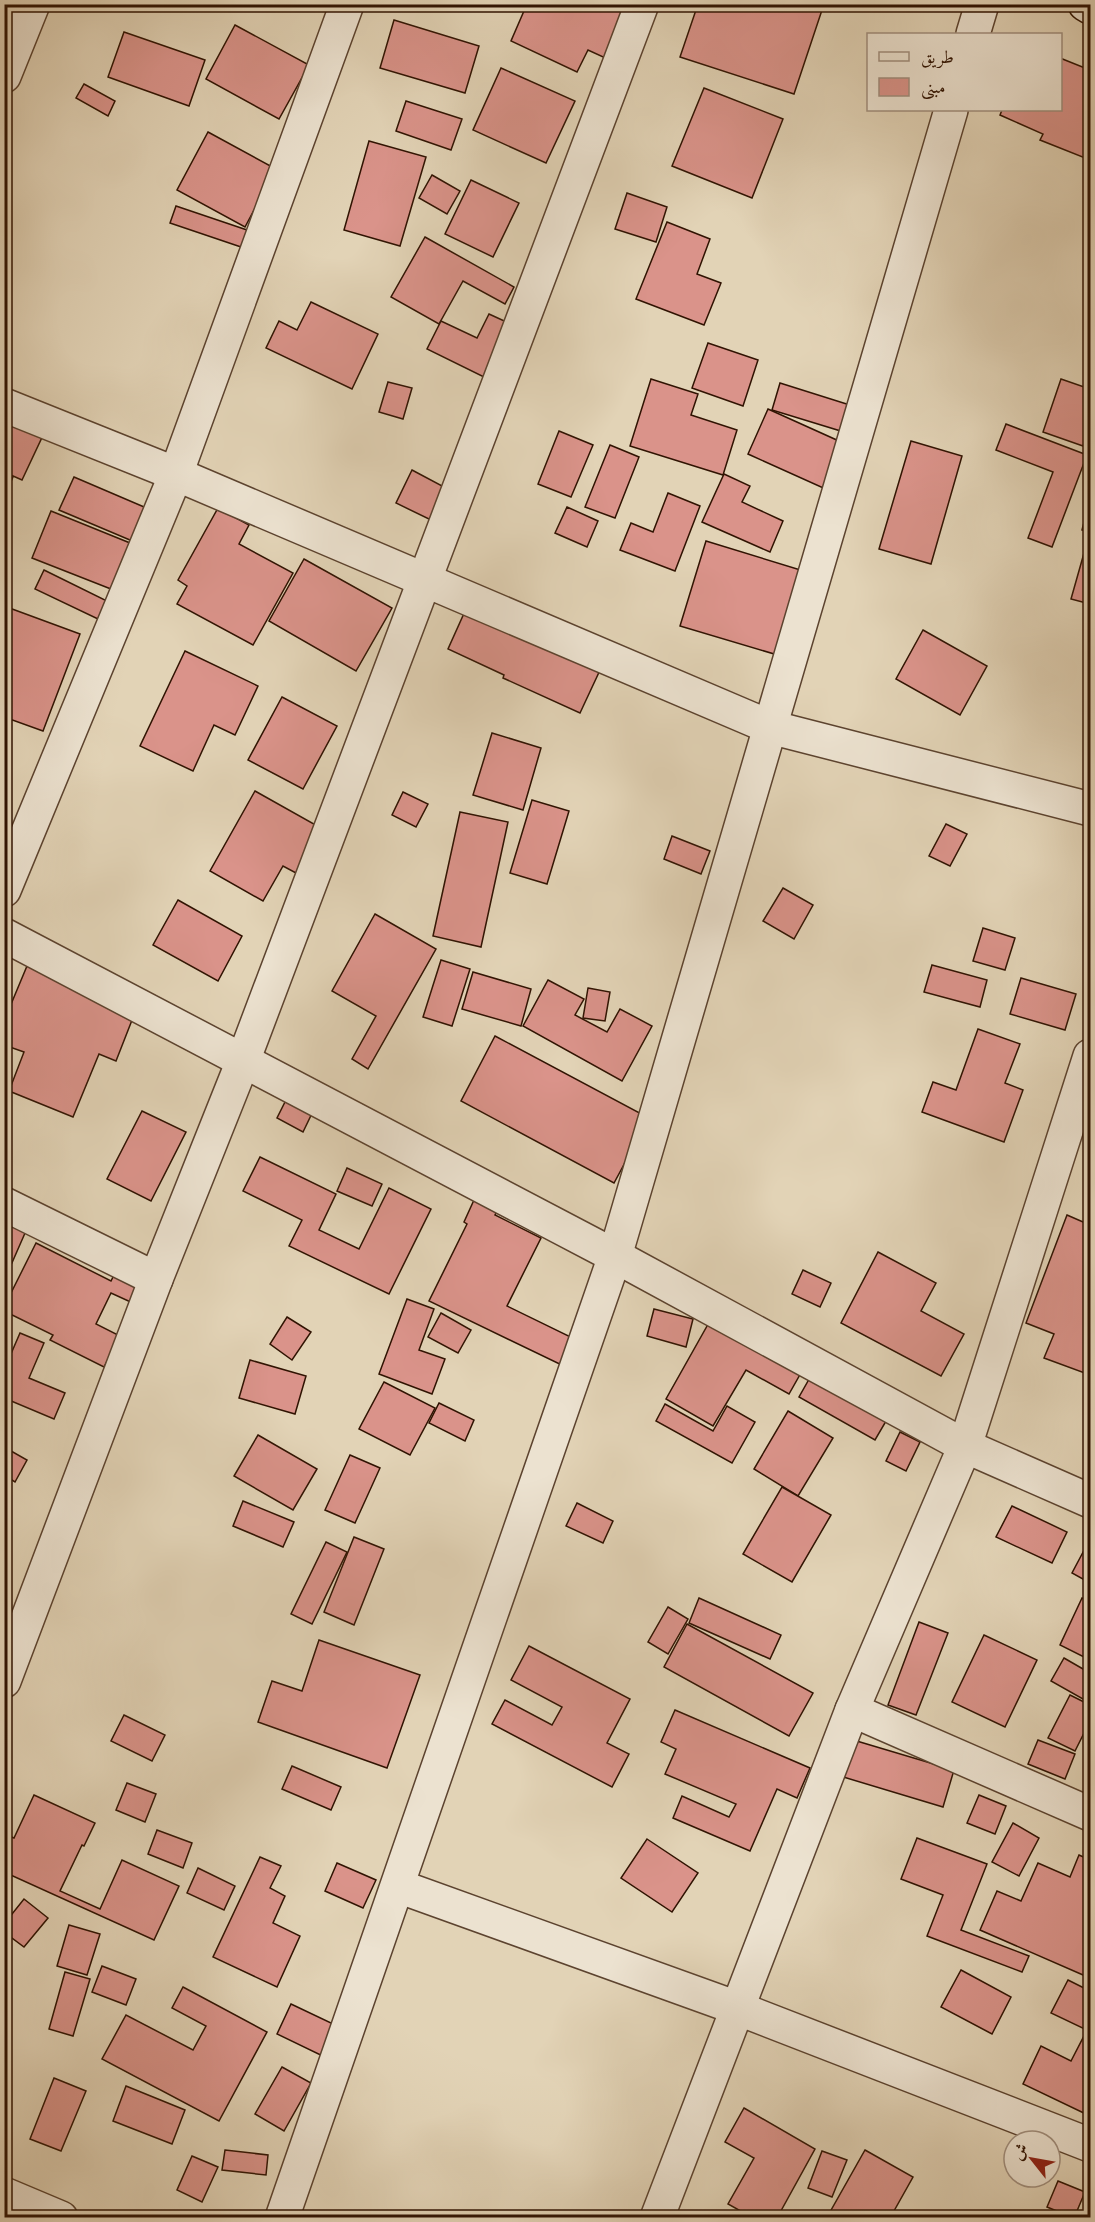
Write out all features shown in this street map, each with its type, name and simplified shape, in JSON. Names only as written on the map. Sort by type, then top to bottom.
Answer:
[{"type":"street","points":[[4,76],[33,4]]},
{"type":"street","points":[[4,890],[176,474],[347,4]]},
{"type":"street","points":[[4,1681],[156,1279],[243,1061],[642,4]]},
{"type":"street","points":[[973,33],[982,4]]},
{"type":"street","points":[[1085,4],[1090,7]]},
{"type":"street","points":[[282,2217],[615,1256],[951,111]]},
{"type":"street","points":[[4,405],[176,474],[770,727],[1090,809]]},
{"type":"street","points":[[4,935],[615,1256],[965,1446],[1090,1501]]},
{"type":"street","points":[[657,2217],[852,1710],[965,1446],[1090,1056]]},
{"type":"street","points":[[4,1204],[156,1279]]},
{"type":"street","points":[[852,1710],[1090,1814]]},
{"type":"street","points":[[398,1886],[737,2008],[1090,2145]]},
{"type":"street","points":[[4,2194],[61,2217]]},
{"type":"building","points":[[527,4],[626,4],[614,62],[588,50],[577,72],[511,41]]},
{"type":"building","points":[[698,4],[824,4],[794,94],[680,57]]},
{"type":"building","points":[[394,20],[479,46],[465,93],[380,68]]},
{"type":"building","points":[[235,25],[309,65],[279,119],[206,79]]},
{"type":"building","points":[[124,32],[205,60],[189,106],[108,77]]},
{"type":"building","points":[[1062,59],[1090,70],[1090,160],[1040,140],[1043,134],[1000,115],[1002,111],[1062,111]]},
{"type":"building","points":[[501,68],[575,101],[546,163],[473,130]]},
{"type":"building","points":[[84,84],[115,101],[108,116],[76,98]]},
{"type":"building","points":[[704,88],[783,119],[752,198],[672,166]]},
{"type":"building","points":[[406,101],[462,119],[451,150],[396,131]]},
{"type":"building","points":[[208,132],[276,169],[245,227],[177,190]]},
{"type":"building","points":[[369,141],[426,157],[400,246],[344,230]]},
{"type":"building","points":[[432,175],[460,191],[447,214],[419,198]]},
{"type":"building","points":[[471,180],[519,203],[493,257],[445,234]]},
{"type":"building","points":[[627,193],[667,207],[656,242],[615,229]]},
{"type":"building","points":[[176,206],[250,231],[244,248],[170,223]]},
{"type":"building","points":[[667,222],[710,239],[697,274],[721,283],[704,325],[636,299]]},
{"type":"building","points":[[425,237],[514,287],[505,304],[463,281],[439,324],[391,297]]},
{"type":"building","points":[[311,302],[378,334],[352,389],[266,348],[279,321],[297,330]]},
{"type":"building","points":[[489,314],[515,326],[488,379],[427,349],[441,321],[477,338]]},
{"type":"building","points":[[708,343],[758,360],[743,406],[692,388]]},
{"type":"building","points":[[651,379],[698,394],[691,415],[737,430],[723,475],[630,446]]},
{"type":"building","points":[[1061,379],[1090,389],[1090,425],[1083,446],[1043,432]]},
{"type":"building","points":[[388,382],[412,388],[403,419],[379,412]]},
{"type":"building","points":[[780,383],[853,406],[844,432],[772,410]]},
{"type":"building","points":[[768,409],[850,446],[830,491],[748,454]]},
{"type":"building","points":[[4,412],[45,431],[22,480],[4,472]]},
{"type":"building","points":[[1006,424],[1087,455],[1052,547],[1028,538],[1053,472],[996,450]]},
{"type":"building","points":[[559,431],[593,445],[571,497],[538,484]]},
{"type":"building","points":[[911,441],[962,456],[931,564],[879,549]]},
{"type":"building","points":[[610,445],[639,457],[615,518],[585,507]]},
{"type":"building","points":[[412,470],[446,488],[431,520],[396,503]]},
{"type":"building","points":[[4,473],[13,477],[4,498]]},
{"type":"building","points":[[724,474],[750,486],[742,502],[783,521],[770,552],[702,522]]},
{"type":"building","points":[[74,477],[151,510],[137,543],[59,510]]},
{"type":"building","points":[[668,493],[700,506],[675,571],[620,550],[631,523],[653,532]]},
{"type":"building","points":[[1090,499],[1090,532],[1082,530]]},
{"type":"building","points":[[567,507],[598,521],[587,547],[555,533]]},
{"type":"building","points":[[218,508],[249,525],[239,544],[293,573],[253,645],[177,604],[187,586],[178,580]]},
{"type":"building","points":[[51,511],[135,545],[116,591],[32,558]]},
{"type":"building","points":[[706,541],[807,572],[781,656],[680,626]]},
{"type":"building","points":[[1086,546],[1090,547],[1090,604],[1071,599]]},
{"type":"building","points":[[304,559],[392,608],[356,671],[269,621]]},
{"type":"building","points":[[44,570],[107,601],[98,619],[35,589]]},
{"type":"building","points":[[4,606],[80,634],[43,731],[4,717]]},
{"type":"building","points":[[466,609],[608,653],[580,713],[503,678],[504,675],[448,649]]},
{"type":"building","points":[[923,630],[987,666],[960,715],[896,679]]},
{"type":"building","points":[[185,651],[258,686],[235,735],[214,725],[193,771],[140,746]]},
{"type":"building","points":[[282,697],[337,726],[303,789],[248,760]]},
{"type":"building","points":[[492,733],[541,748],[523,810],[473,795]]},
{"type":"building","points":[[255,791],[321,828],[296,873],[283,866],[263,901],[210,871]]},
{"type":"building","points":[[403,792],[428,804],[416,827],[392,815]]},
{"type":"building","points":[[532,800],[569,811],[547,884],[510,873]]},
{"type":"building","points":[[460,812],[508,822],[481,947],[433,936]]},
{"type":"building","points":[[946,824],[967,834],[950,866],[929,856]]},
{"type":"building","points":[[672,836],[710,851],[701,874],[664,859]]},
{"type":"building","points":[[783,888],[813,905],[794,939],[763,921]]},
{"type":"building","points":[[178,900],[242,936],[218,981],[153,945]]},
{"type":"building","points":[[375,914],[436,949],[368,1069],[352,1059],[376,1016],[332,991]]},
{"type":"building","points":[[983,928],[1015,938],[1005,970],[973,961]]},
{"type":"building","points":[[441,960],[470,969],[452,1026],[423,1017]]},
{"type":"building","points":[[932,965],[987,980],[980,1007],[924,992]]},
{"type":"building","points":[[27,966],[85,989],[134,1015],[116,1061],[99,1054],[73,1117],[9,1091],[24,1052],[4,1045],[4,1021]]},
{"type":"building","points":[[473,972],[531,989],[521,1026],[462,1009]]},
{"type":"building","points":[[1021,978],[1076,994],[1065,1030],[1010,1014]]},
{"type":"building","points":[[548,980],[584,999],[575,1015],[607,1032],[620,1009],[652,1026],[622,1081],[523,1026]]},
{"type":"building","points":[[588,988],[610,992],[605,1021],[583,1018]]},
{"type":"building","points":[[978,1029],[1020,1044],[1005,1083],[1023,1090],[1004,1142],[922,1112],[933,1082],[956,1090]]},
{"type":"building","points":[[495,1036],[649,1118],[614,1183],[461,1101]]},
{"type":"building","points":[[289,1094],[315,1107],[303,1132],[277,1118]]},
{"type":"building","points":[[142,1111],[186,1132],[151,1201],[107,1179]]},
{"type":"building","points":[[260,1157],[336,1194],[319,1230],[359,1249],[389,1188],[431,1209],[389,1294],[289,1246],[302,1220],[243,1191]]},
{"type":"building","points":[[347,1168],[382,1184],[372,1206],[337,1191]]},
{"type":"building","points":[[479,1189],[503,1201],[495,1215],[541,1238],[507,1306],[583,1343],[570,1369],[429,1301],[467,1224],[464,1222]]},
{"type":"building","points":[[4,1213],[29,1224],[4,1281]]},
{"type":"building","points":[[1067,1215],[1090,1225],[1090,1375],[1044,1358],[1054,1334],[1026,1323]]},
{"type":"building","points":[[36,1243],[111,1281],[120,1263],[149,1278],[135,1304],[111,1293],[96,1324],[120,1336],[104,1367],[50,1340],[53,1335],[4,1311]]},
{"type":"building","points":[[878,1252],[936,1283],[921,1311],[964,1334],[941,1376],[841,1323]]},
{"type":"building","points":[[803,1270],[831,1283],[820,1307],[792,1294]]},
{"type":"building","points":[[407,1299],[434,1309],[419,1350],[445,1359],[432,1394],[379,1374]]},
{"type":"building","points":[[654,1309],[693,1319],[686,1347],[647,1336]]},
{"type":"building","points":[[441,1313],[471,1330],[458,1353],[428,1337]]},
{"type":"building","points":[[287,1317],[311,1332],[292,1360],[270,1344]]},
{"type":"building","points":[[711,1319],[802,1371],[789,1394],[746,1370],[713,1426],[666,1399]]},
{"type":"building","points":[[20,1333],[44,1343],[29,1378],[65,1393],[54,1419],[4,1398],[4,1370]]},
{"type":"building","points":[[250,1360],[306,1376],[295,1414],[239,1398]]},
{"type":"building","points":[[812,1374],[889,1416],[875,1440],[799,1397]]},
{"type":"building","points":[[384,1382],[435,1408],[410,1455],[359,1429]]},
{"type":"building","points":[[439,1403],[474,1420],[465,1441],[429,1423]]},
{"type":"building","points":[[665,1404],[713,1431],[727,1406],[755,1422],[732,1463],[656,1421]]},
{"type":"building","points":[[788,1411],[833,1438],[798,1496],[754,1469]]},
{"type":"building","points":[[900,1432],[920,1442],[906,1471],[886,1461]]},
{"type":"building","points":[[258,1435],[317,1469],[293,1510],[234,1476]]},
{"type":"building","points":[[4,1447],[27,1460],[15,1482],[4,1475]]},
{"type":"building","points":[[350,1455],[380,1468],[355,1523],[325,1510]]},
{"type":"building","points":[[782,1487],[831,1515],[792,1582],[743,1554]]},
{"type":"building","points":[[243,1501],[294,1522],[283,1547],[233,1526]]},
{"type":"building","points":[[577,1503],[613,1521],[603,1543],[566,1526]]},
{"type":"building","points":[[1012,1506],[1067,1532],[1052,1563],[996,1537]]},
{"type":"building","points":[[354,1537],[384,1549],[354,1625],[324,1612]]},
{"type":"building","points":[[1090,1539],[1090,1583],[1072,1573]]},
{"type":"building","points":[[326,1542],[347,1552],[312,1624],[291,1614]]},
{"type":"building","points":[[699,1598],[781,1635],[770,1659],[689,1623]]},
{"type":"building","points":[[1082,1598],[1090,1602],[1090,1660],[1060,1645]]},
{"type":"building","points":[[668,1607],[688,1619],[668,1654],[648,1642]]},
{"type":"building","points":[[919,1622],[948,1633],[916,1715],[888,1705]]},
{"type":"building","points":[[687,1624],[813,1693],[789,1736],[664,1667]]},
{"type":"building","points":[[984,1635],[1037,1660],[1005,1727],[952,1702]]},
{"type":"building","points":[[319,1640],[420,1675],[387,1768],[258,1722],[272,1681],[302,1691]]},
{"type":"building","points":[[529,1646],[630,1699],[607,1743],[629,1754],[612,1787],[492,1724],[505,1700],[552,1725],[562,1707],[511,1680]]},
{"type":"building","points":[[1064,1658],[1090,1673],[1090,1703],[1051,1681]]},
{"type":"building","points":[[1070,1695],[1090,1705],[1090,1721],[1075,1751],[1048,1738]]},
{"type":"building","points":[[675,1710],[810,1768],[797,1798],[777,1789],[750,1851],[673,1818],[682,1796],[729,1817],[736,1804],[665,1774],[676,1749],[661,1742]]},
{"type":"building","points":[[124,1715],[165,1735],[152,1761],[111,1741]]},
{"type":"building","points":[[850,1739],[954,1770],[943,1807],[840,1776]]},
{"type":"building","points":[[1038,1740],[1075,1754],[1065,1779],[1028,1764]]},
{"type":"building","points":[[292,1766],[341,1787],[331,1810],[282,1789]]},
{"type":"building","points":[[127,1783],[156,1794],[145,1822],[116,1810]]},
{"type":"building","points":[[34,1795],[95,1823],[60,1891],[100,1909],[122,1860],[179,1886],[154,1940],[4,1872],[4,1845],[9,1836],[14,1838]]},
{"type":"building","points":[[979,1795],[1006,1806],[995,1834],[967,1823]]},
{"type":"building","points":[[1013,1823],[1039,1838],[1019,1876],[992,1862]]},
{"type":"building","points":[[157,1830],[192,1843],[183,1868],[148,1854]]},
{"type":"building","points":[[917,1838],[987,1864],[961,1930],[1029,1956],[1022,1972],[927,1936],[943,1895],[901,1879]]},
{"type":"building","points":[[647,1839],[698,1873],[672,1912],[621,1878]]},
{"type":"building","points":[[1079,1855],[1090,1860],[1090,1978],[980,1930],[997,1891],[1021,1901],[1038,1863],[1070,1877]]},
{"type":"building","points":[[260,1857],[281,1866],[270,1888],[285,1896],[273,1923],[300,1936],[277,1987],[213,1957]]},
{"type":"building","points":[[337,1863],[376,1880],[363,1908],[325,1891]]},
{"type":"building","points":[[198,1868],[235,1886],[224,1910],[187,1893]]},
{"type":"building","points":[[24,1899],[48,1918],[24,1947],[4,1932],[4,1924]]},
{"type":"building","points":[[69,1925],[100,1934],[87,1975],[57,1966]]},
{"type":"building","points":[[102,1966],[136,1979],[126,2005],[92,1992]]},
{"type":"building","points":[[961,1970],[1011,1997],[992,2034],[941,2007]]},
{"type":"building","points":[[65,1972],[90,1979],[73,2036],[49,2029]]},
{"type":"building","points":[[1068,1980],[1090,1991],[1090,2116],[1023,2084],[1041,2046],[1071,2061],[1087,2030],[1051,2013]]},
{"type":"building","points":[[183,1987],[267,2032],[219,2121],[102,2059],[126,2015],[193,2050],[206,2026],[172,2008]]},
{"type":"building","points":[[291,2004],[348,2031],[333,2061],[277,2034]]},
{"type":"building","points":[[282,2067],[311,2083],[284,2131],[255,2114]]},
{"type":"building","points":[[54,2078],[86,2091],[61,2151],[30,2139]]},
{"type":"building","points":[[126,2086],[185,2110],[172,2144],[113,2121]]},
{"type":"building","points":[[744,2108],[815,2149],[777,2218],[753,2218],[728,2204],[754,2158],[725,2142]]},
{"type":"building","points":[[225,2150],[268,2155],[266,2175],[222,2170]]},
{"type":"building","points":[[865,2150],[913,2177],[890,2218],[839,2218],[830,2212]]},
{"type":"building","points":[[822,2151],[847,2160],[832,2197],[808,2188]]},
{"type":"building","points":[[192,2156],[218,2167],[202,2202],[177,2190]]},
{"type":"building","points":[[1062,2183],[1085,2192],[1074,2218],[1047,2207],[1055,2189],[1062,2189]]}]
